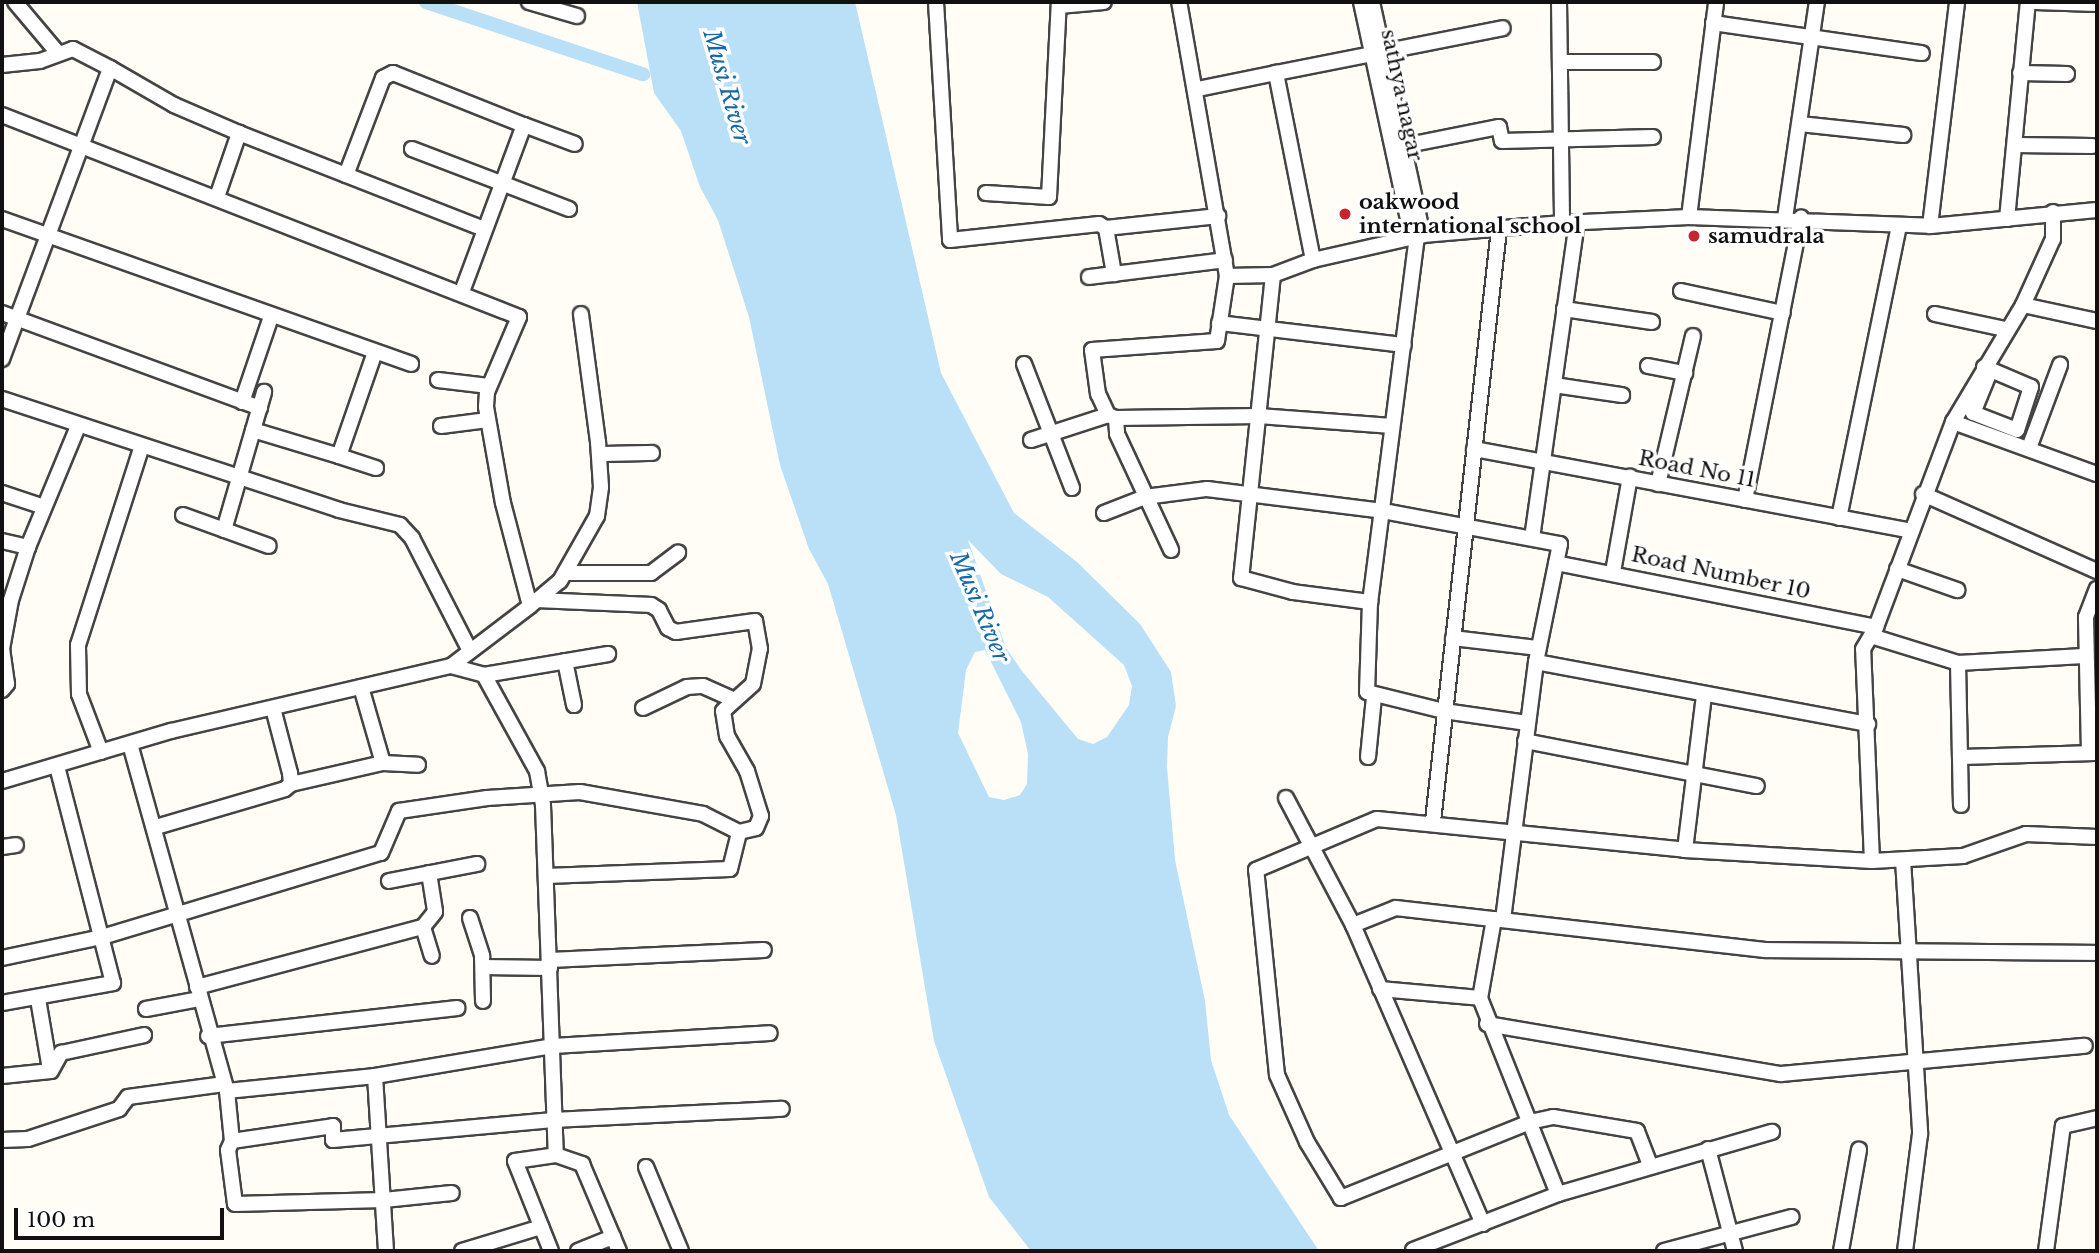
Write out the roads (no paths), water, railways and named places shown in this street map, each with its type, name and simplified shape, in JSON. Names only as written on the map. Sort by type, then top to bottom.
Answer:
[{"type":"street","points":[[15,2],[55,49]]},
{"type":"street","points":[[529,2],[577,16]]},
{"type":"street","points":[[936,2],[950,240],[1099,224],[1106,228],[1218,216]]},
{"type":"street","points":[[986,193],[1049,197],[1059,4],[1104,2]]},
{"type":"street","points":[[1171,550],[1117,434],[1112,416],[1098,394],[1092,350],[1217,341],[1227,276],[1198,89],[1179,2]]},
{"type":"street","name":"sathya nagar","points":[[1361,2],[1403,146],[1417,236]]},
{"type":"street","name":"sathya nagar","points":[[1372,2],[1377,51],[1417,236]]},
{"type":"street","points":[[1532,538],[1564,309],[1570,223],[1561,136],[1562,62],[1559,2]]},
{"type":"street","points":[[1689,217],[1716,2]]},
{"type":"street","points":[[1785,218],[1817,2]]},
{"type":"street","points":[[1930,226],[1957,2]]},
{"type":"street","points":[[2007,219],[2028,2]]},
{"type":"street","points":[[2035,2],[2097,4]]},
{"type":"street","points":[[1713,23],[1812,40],[1922,53]]},
{"type":"street","points":[[1198,89],[1377,51],[1503,28]]},
{"type":"street","points":[[2,65],[40,61],[55,49],[80,50],[174,105],[484,229]]},
{"type":"street","points":[[1562,62],[1653,62]]},
{"type":"street","points":[[2,359],[9,315],[45,235],[110,68]]},
{"type":"street","points":[[346,175],[383,78],[393,73],[575,144]]},
{"type":"street","points":[[1276,73],[1313,260]]},
{"type":"street","points":[[2020,73],[2067,74]]},
{"type":"street","points":[[2,115],[519,317],[489,386],[488,420],[503,503],[533,603]]},
{"type":"street","points":[[1800,124],[1903,135]]},
{"type":"street","points":[[461,294],[524,125]]},
{"type":"street","points":[[1403,146],[1499,127],[1502,141],[1561,136],[1653,137]]},
{"type":"street","points":[[217,197],[239,133]]},
{"type":"street","points":[[2015,145],[2092,146]]},
{"type":"street","points":[[412,149],[569,209]]},
{"type":"street","points":[[1227,276],[1273,275],[1313,260],[1417,236],[1570,223],[1689,217],[1801,218],[1930,226],[2053,212],[2097,210]]},
{"type":"street","points":[[2053,212],[2053,239],[2023,305],[2005,329],[1987,369],[1973,411],[1980,424],[2029,448],[2097,474]]},
{"type":"street","points":[[1745,500],[1801,218]]},
{"type":"street","points":[[2,219],[271,317],[411,364]]},
{"type":"street","points":[[1839,518],[1899,226]]},
{"type":"street","points":[[1106,228],[1114,274]]},
{"type":"street","points":[[1433,821],[1499,229]]},
{"type":"street","points":[[1368,757],[1374,697],[1366,686],[1370,602],[1417,236]]},
{"type":"street","points":[[1089,277],[1225,260]]},
{"type":"street","points":[[1273,275],[1240,571],[1244,582],[1370,602]]},
{"type":"street","points":[[1681,291],[1783,313]]},
{"type":"street","points":[[2023,305],[2097,321]]},
{"type":"street","points":[[1564,309],[1652,322]]},
{"type":"street","points":[[2,781],[130,744],[451,666],[533,603],[566,573],[597,516],[598,454],[581,314]]},
{"type":"street","points":[[1935,314],[2005,329]]},
{"type":"street","points":[[9,315],[260,408]]},
{"type":"street","points":[[242,402],[271,317]]},
{"type":"street","points":[[1219,323],[1404,345]]},
{"type":"street","points":[[1658,484],[1693,336]]},
{"type":"street","points":[[339,456],[375,352]]},
{"type":"street","points":[[1024,364],[1072,488]]},
{"type":"street","points":[[2029,448],[2060,365]]},
{"type":"street","points":[[1648,366],[1685,373]]},
{"type":"street","points":[[1872,861],[1863,649],[1874,631],[1923,494],[1954,422],[1987,369]]},
{"type":"street","points":[[1954,422],[2017,430],[2032,392],[2031,387],[1987,369]]},
{"type":"street","points":[[438,380],[489,386]]},
{"type":"street","points":[[1554,385],[1622,395]]},
{"type":"street","points":[[224,530],[264,391]]},
{"type":"street","points":[[2,399],[78,426],[405,528],[470,651]]},
{"type":"street","points":[[1031,440],[1112,416],[1259,416],[1392,426]]},
{"type":"street","points":[[441,426],[488,420]]},
{"type":"street","points":[[2,690],[7,684],[2,649],[6,599],[78,426]]},
{"type":"street","points":[[253,430],[376,468]]},
{"type":"street","points":[[101,752],[79,694],[78,645],[142,446]]},
{"type":"street","name":"Road No 11","points":[[1474,449],[1911,531]]},
{"type":"street","points":[[598,454],[652,453]]},
{"type":"street","points":[[1614,572],[1630,477]]},
{"type":"street","points":[[1104,513],[1145,497],[1207,489],[1383,511],[1560,544],[1537,655],[1499,919],[1480,998],[1487,1024],[1558,1194]]},
{"type":"street","points":[[2,494],[44,507]]},
{"type":"street","points":[[1923,494],[2097,570]]},
{"type":"street","points":[[183,515],[269,546]]},
{"type":"street","points":[[2,541],[29,547]]},
{"type":"street","points":[[566,573],[651,573],[678,553]]},
{"type":"street","name":"Road Number 10","points":[[1556,563],[1614,572],[1874,631],[1958,663]]},
{"type":"street","points":[[1897,569],[1957,590]]},
{"type":"street","points":[[1960,757],[2093,752],[2093,699],[2084,656],[2086,617],[2097,589]]},
{"type":"street","points":[[2,958],[102,937],[381,853],[399,811],[541,795],[593,793],[703,814],[739,832],[756,828],[761,816],[747,771],[724,725],[723,711],[733,699],[753,684],[760,635],[750,618],[676,632],[667,628],[659,610],[650,605],[533,603]]},
{"type":"street","points":[[1453,638],[1704,695],[1868,724]]},
{"type":"street","points":[[451,666],[485,675],[608,654]]},
{"type":"street","points":[[1961,805],[1958,663],[2084,656]]},
{"type":"street","points":[[565,662],[574,705]]},
{"type":"street","points":[[485,675],[537,771],[541,795],[547,876],[556,1155]]},
{"type":"street","points":[[643,708],[687,687],[703,686],[733,699]]},
{"type":"street","points":[[361,687],[383,763]]},
{"type":"street","points":[[1685,850],[1692,774],[1704,695]]},
{"type":"street","points":[[1374,697],[1527,723]]},
{"type":"street","points":[[273,708],[291,784]]},
{"type":"street","points":[[1525,741],[1758,786]]},
{"type":"street","points":[[130,744],[156,827],[208,1035],[225,1088],[232,1141],[228,1150],[235,1204],[384,1200],[452,1193]]},
{"type":"street","points":[[156,827],[285,789],[291,784],[383,763],[418,765]]},
{"type":"street","points":[[2,1003],[37,999],[113,983],[57,767]]},
{"type":"street","points":[[1286,797],[1353,925],[1483,1224]]},
{"type":"street","points":[[1650,1165],[1637,1131],[1553,1117],[1530,1122],[1341,1198],[1307,1142],[1277,1075],[1256,870],[1315,848],[1377,819],[1433,821],[1685,850],[1872,861],[1963,856],[2026,834],[2097,837]]},
{"type":"street","points":[[547,876],[730,869],[739,832]]},
{"type":"street","points":[[1903,860],[1906,954],[1920,1134],[1905,1251]]},
{"type":"street","points":[[389,881],[477,864]]},
{"type":"street","points":[[146,1009],[423,927],[435,912],[429,873]]},
{"type":"street","points":[[1353,925],[1396,908],[1765,950],[1906,954],[2097,953]]},
{"type":"street","points":[[470,918],[483,967],[483,1001]]},
{"type":"street","points":[[423,927],[432,956]]},
{"type":"street","points":[[483,967],[764,950]]},
{"type":"street","points":[[1380,989],[1480,998]]},
{"type":"street","points":[[37,999],[51,1071]]},
{"type":"street","points":[[208,1035],[457,1008]]},
{"type":"street","points":[[1487,1024],[1781,1074],[1916,1059],[2085,1046]]},
{"type":"street","points":[[2,1140],[28,1139],[119,1109],[128,1097],[375,1076],[553,1046],[771,1033]]},
{"type":"street","points":[[51,1071],[61,1053],[144,1035]]},
{"type":"street","points":[[2,1076],[51,1071]]},
{"type":"street","points":[[375,1076],[381,1137],[386,1251]]},
{"type":"street","points":[[232,1141],[332,1126],[333,1140],[553,1120],[782,1110]]},
{"type":"street","points":[[2046,1251],[2063,1126],[2097,1118]]},
{"type":"street","points":[[1413,1250],[1558,1194],[1650,1165],[1772,1132]]},
{"type":"street","points":[[1708,1149],[1735,1251]]},
{"type":"street","points":[[1841,1251],[1859,1150]]},
{"type":"street","points":[[551,1251],[515,1161],[556,1155],[582,1164],[616,1244],[578,1251]]},
{"type":"street","points":[[646,1167],[681,1251]]},
{"type":"street","points":[[1664,1251],[1792,1217]]},
{"type":"street","points":[[462,1251],[541,1227]]},
{"type":"water","name":"Musi River","points":[[637,2],[855,2],[941,373],[1014,513],[1077,562],[1140,624],[1171,672],[1176,706],[1168,737],[1167,767],[1175,860],[1205,1001],[1211,1060],[1229,1115],[1319,1251],[1031,1251],[989,1197],[934,1041],[896,815],[828,584],[809,549],[780,465],[749,317],[718,220],[700,187],[681,131],[654,93]],"holes":[[[968,540],[1001,574],[1048,597],[1124,665],[1132,686],[1129,705],[1107,737],[1093,744],[1078,739],[1022,671],[1006,648]],[[985,650],[1021,722],[1028,754],[1027,784],[1020,795],[1004,800],[989,797],[958,733],[966,670],[975,652]]]},
{"type":"waterway","points":[[426,2],[643,74]]},
{"type":"place","name":"oakwood international school","points":[[1345,214]]},
{"type":"place","name":"samudrala","points":[[1694,236]]}]
